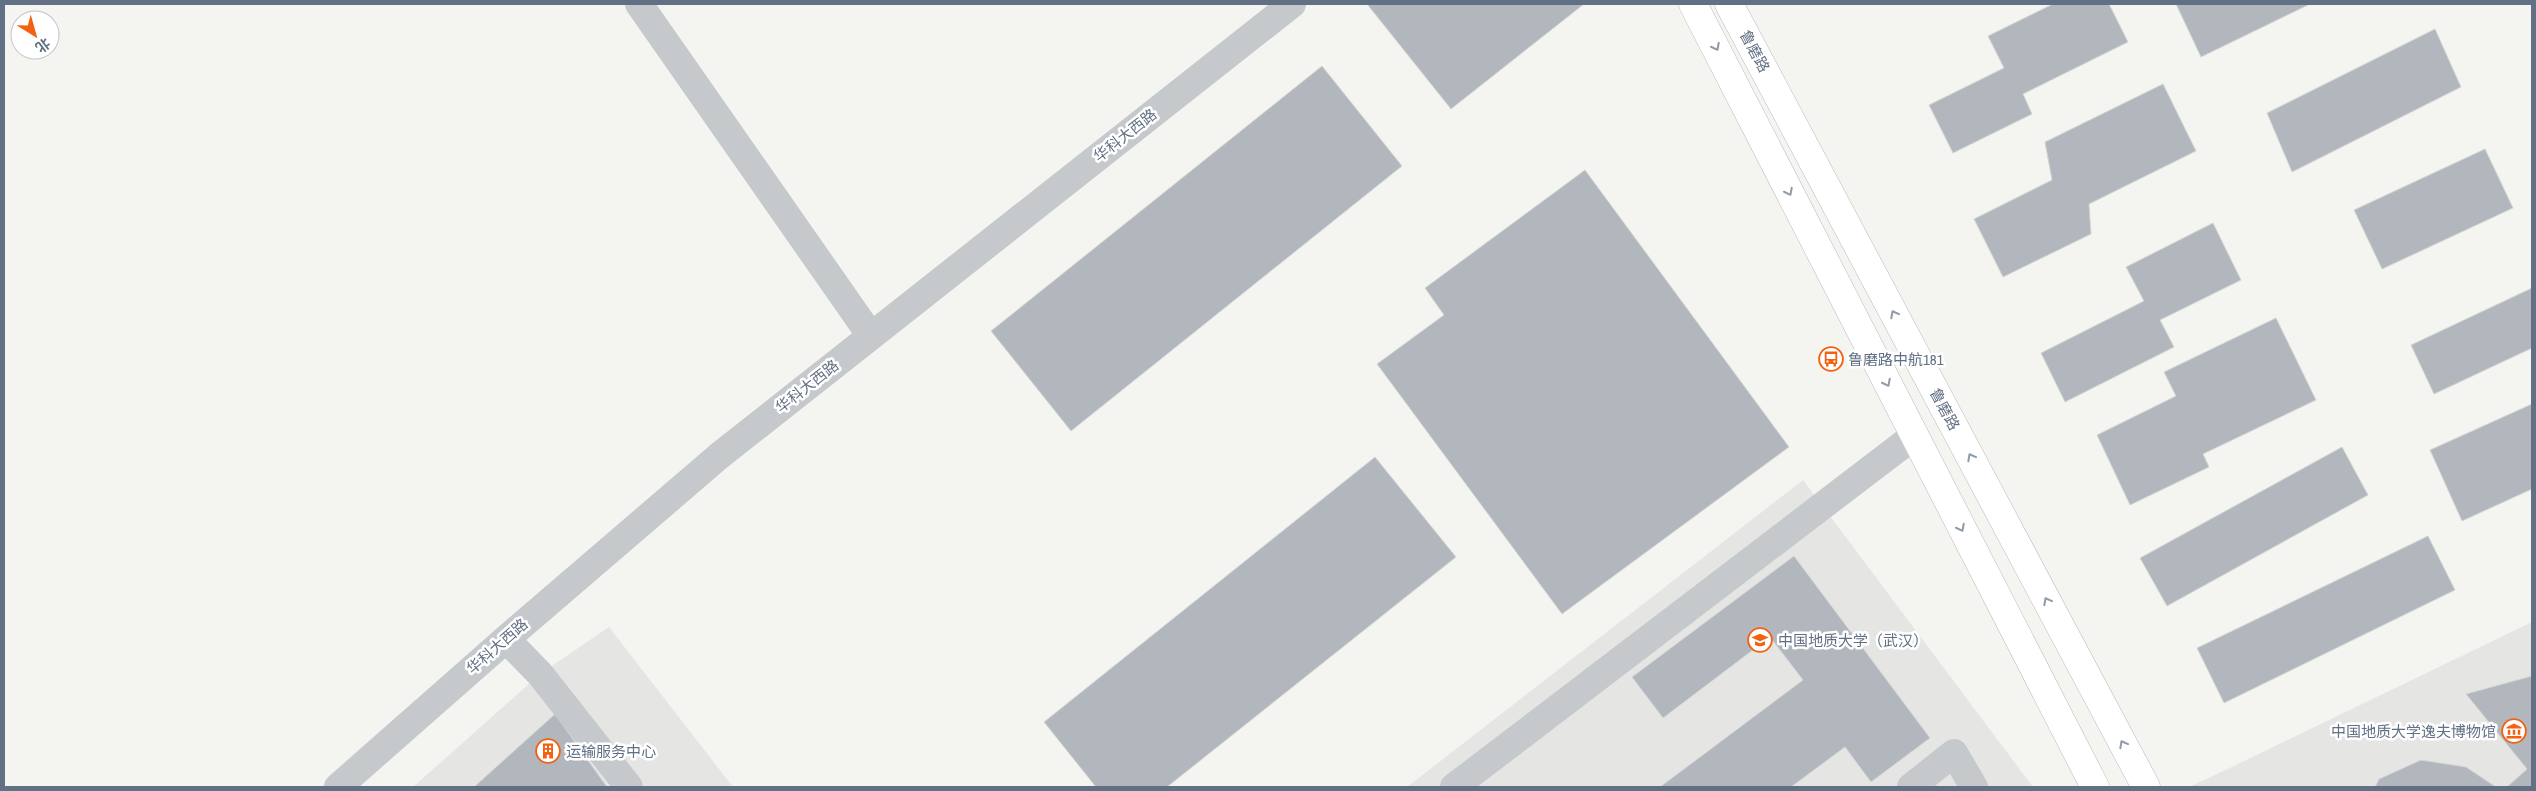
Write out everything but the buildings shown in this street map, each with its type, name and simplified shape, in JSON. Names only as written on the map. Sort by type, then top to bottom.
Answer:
[{"type":"main road","points":[[1694,4],[2095,787]]},
{"type":"main road","name":"鲁磨路","points":[[1730,4],[2146,787]]},
{"type":"street","points":[[640,4],[871,336]]},
{"type":"street","name":"华科大西路","points":[[338,787],[506,639],[719,456],[1292,4]]},
{"type":"street","points":[[1454,787],[1914,436]]},
{"type":"street","points":[[506,639],[540,674],[629,787]]},
{"type":"street","points":[[1911,787],[1954,754],[1974,787]]},
{"type":"shaded area","name":"中国地质大学（武汉）","points":[[1803,480],[2033,787],[1407,787]]},
{"type":"shaded area","points":[[2532,622],[2532,787],[2189,787],[2213,776]]},
{"type":"shaded area","points":[[609,627],[733,787],[413,787],[540,674]]},
{"type":"place","name":"鲁磨路中航181","points":[[1831,359]]},
{"type":"place","name":"中国地质大学（武汉）","points":[[1760,640]]},
{"type":"place","name":"中国地质大学逸夫博物馆","points":[[2514,731]]},
{"type":"place","name":"运输服务中心","points":[[548,751]]}]
